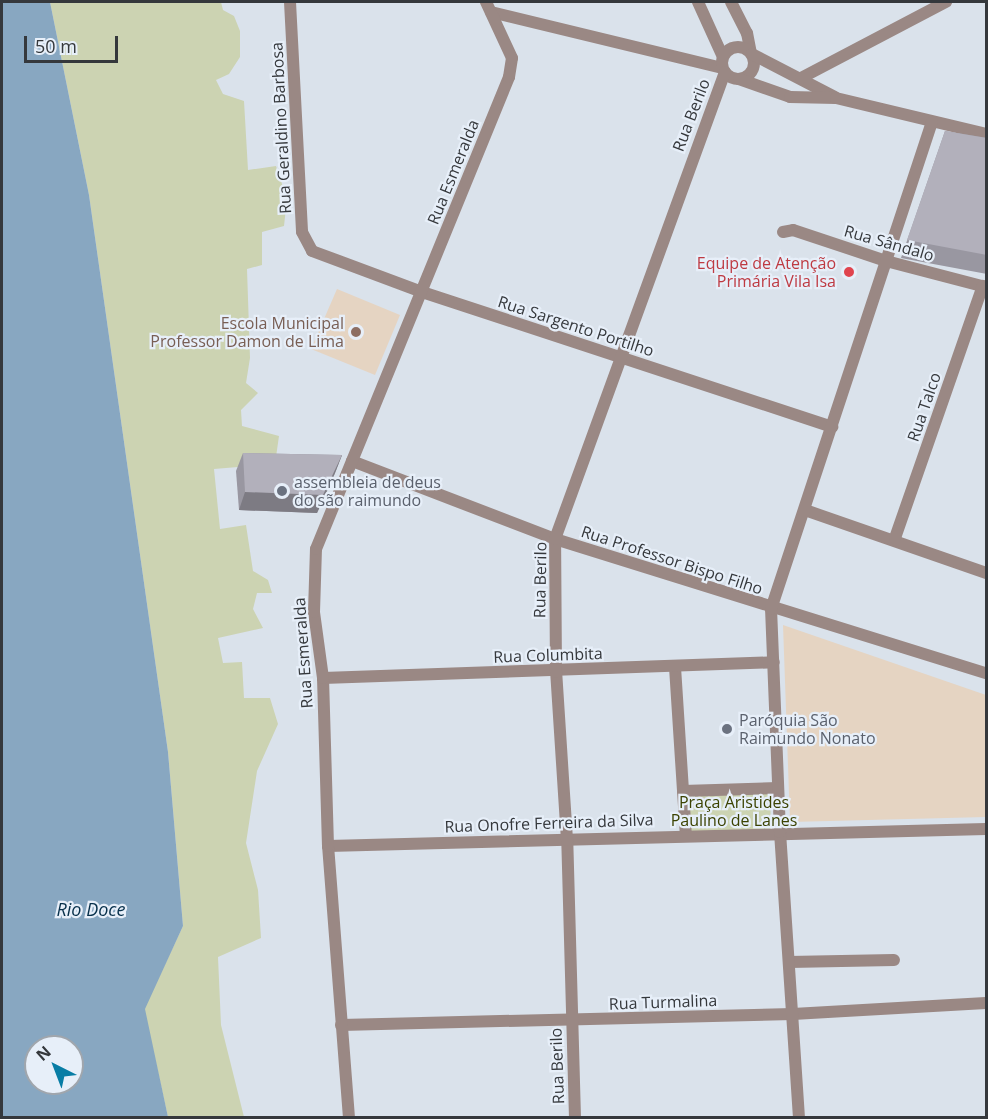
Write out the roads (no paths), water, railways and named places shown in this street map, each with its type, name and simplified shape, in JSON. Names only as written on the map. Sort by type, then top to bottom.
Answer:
[{"type":"street","name":"Rua Geraldino Barbosa","points":[[291,2],[302,232],[312,251]]},
{"type":"street","points":[[698,2],[723,66]]},
{"type":"street","points":[[731,2],[747,33],[751,54],[752,70],[739,79]]},
{"type":"street","points":[[801,78],[942,2]]},
{"type":"street","points":[[489,7],[723,66],[739,79],[790,97],[836,98],[987,134]]},
{"type":"street","name":"Rua Esmeralda","points":[[349,1118],[340,1025],[328,846],[322,678],[314,612],[316,549],[509,77],[512,58],[489,7]]},
{"type":"street","points":[[723,66],[734,47],[801,78],[836,98]]},
{"type":"street","name":"Rua Berilo","points":[[575,1118],[567,840],[556,672],[555,539],[723,66]]},
{"type":"street","points":[[799,1118],[780,832],[771,609],[932,122]]},
{"type":"street","name":"Rua Sândalo","points":[[783,232],[793,230],[886,261],[985,286]]},
{"type":"street","name":"Rua Sargento Portilho","points":[[312,251],[422,292],[832,427]]},
{"type":"street","name":"Rua Talco","points":[[895,538],[985,286]]},
{"type":"street","name":"Rua Professor Bispo Filho","points":[[352,461],[555,539],[771,609],[987,673]]},
{"type":"street","points":[[805,510],[895,538],[987,573]]},
{"type":"street","name":"Rua Columbita","points":[[322,678],[556,672],[774,662]]},
{"type":"street","points":[[675,667],[686,835]]},
{"type":"street","points":[[683,792],[778,788]]},
{"type":"street","name":"Rua Onofre Ferreira da Silva","points":[[328,846],[780,832],[987,830]]},
{"type":"street","points":[[789,962],[894,960]]},
{"type":"street","name":"Rua Turmalina","points":[[340,1025],[793,1014],[987,1003]]},
{"type":"water","name":"Rio Doce","points":[[2,2],[50,2],[89,195],[168,752],[183,926],[145,1009],[168,1117],[2,1117]]},
{"type":"place","name":"Equipe de Atenção Primária Vila Isa","points":[[849,272]]},
{"type":"place","name":"Escola Municipal Professor Damon de Lima","points":[[356,332]]},
{"type":"place","name":"assembleia de deus do são raimundo","points":[[282,491]]},
{"type":"place","name":"Paróquia São Raimundo Nonato","points":[[727,729]]},
{"type":"park label","name":"Praça Aristides Paulino de Lanes","points":[[734,811]]}]
